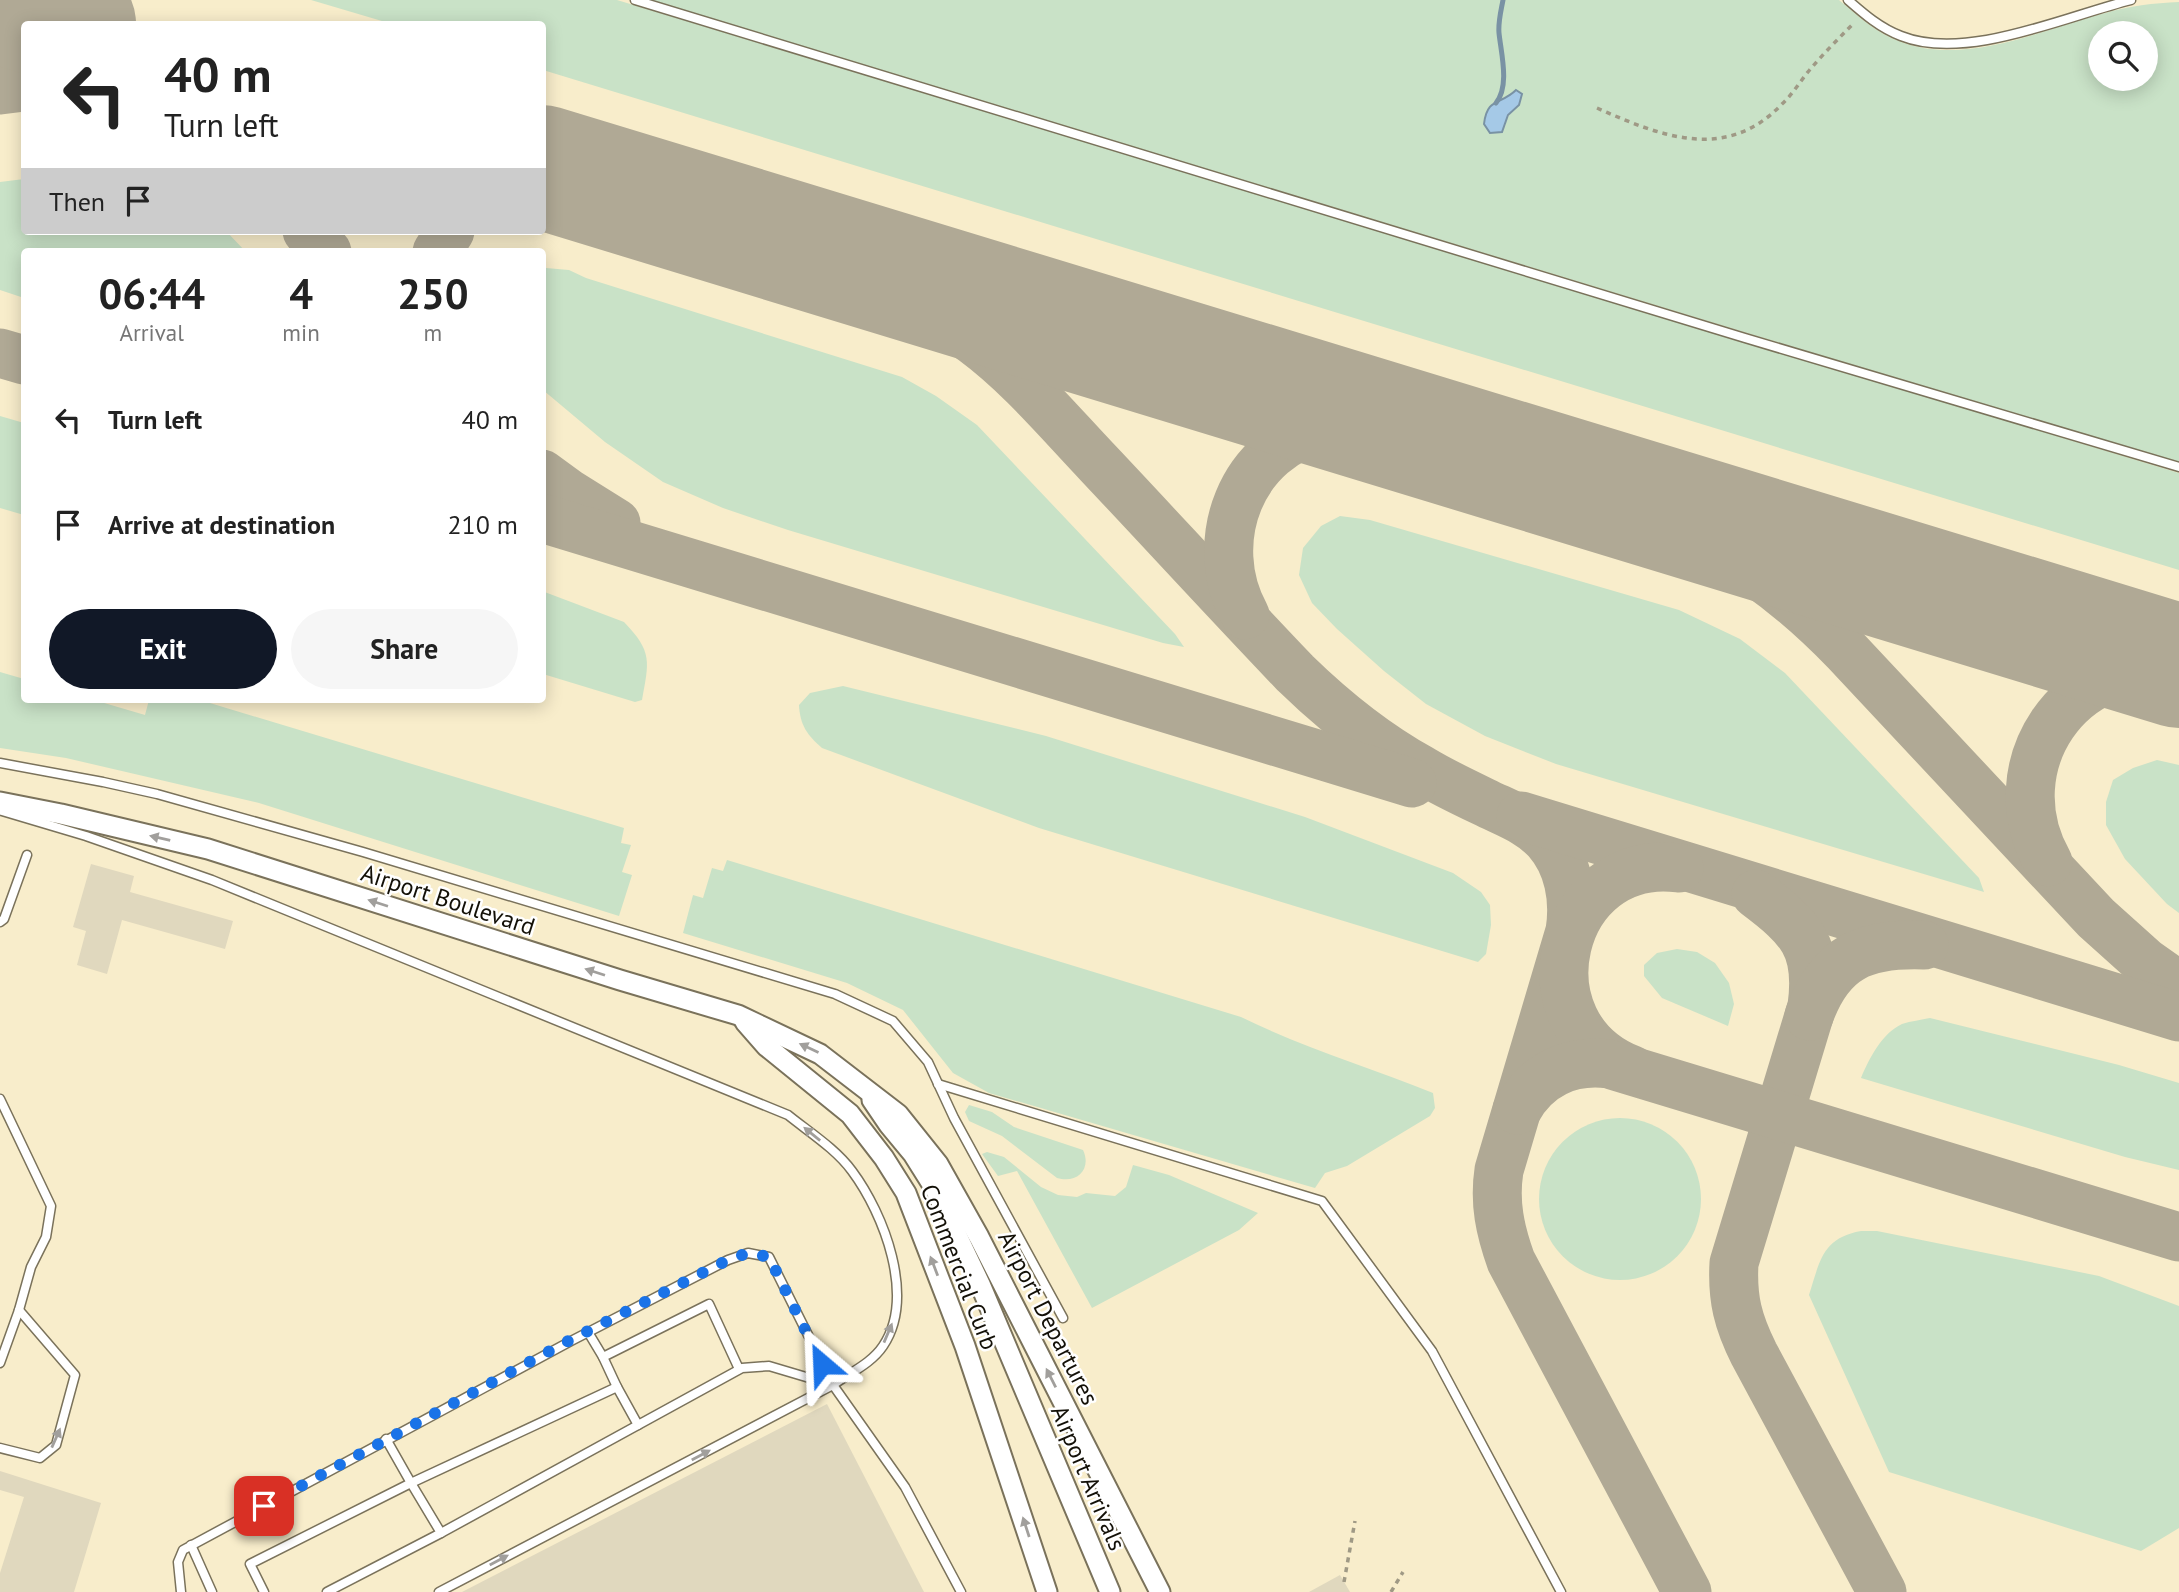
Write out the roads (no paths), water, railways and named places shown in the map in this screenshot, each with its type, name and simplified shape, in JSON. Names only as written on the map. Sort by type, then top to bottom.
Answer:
[{"type":"street","name":"Airport Boulevard","points":[[0,802],[208,849],[738,1015],[820,1054],[864,1088]]},
{"type":"street","name":"Commercial Curb","points":[[738,1015],[766,1046],[849,1114],[884,1158],[906,1193],[965,1346],[1047,1592]]},
{"type":"street","name":"Airport Arrivals","points":[[864,1088],[913,1154],[940,1201],[980,1284],[1110,1592]]},
{"type":"street","name":"Airport Departures","points":[[864,1088],[898,1114],[938,1164],[979,1237],[1160,1592]]},
{"type":"lane","points":[[635,0],[1758,342],[2179,467]]},
{"type":"lane","points":[[1848,0],[1877,24],[1903,37],[1934,42],[1970,42],[2027,31],[2131,0]]},
{"type":"lane","points":[[0,764],[157,794],[363,852],[835,994],[893,1021],[928,1062],[954,1118],[1063,1318]]},
{"type":"lane","points":[[0,811],[86,836],[212,880],[788,1115],[851,1170],[872,1202],[886,1236],[895,1270],[898,1301],[893,1323],[883,1346],[867,1363],[850,1371],[833,1385],[439,1592]]},
{"type":"lane","points":[[0,922],[4,919],[27,855]]},
{"type":"lane","points":[[938,1083],[1322,1201],[1432,1351],[1561,1592]]},
{"type":"lane","points":[[0,1099],[51,1206],[46,1237],[31,1267],[0,1363]]},
{"type":"lane","points":[[181,1592],[177,1562],[183,1550],[191,1545],[588,1332],[728,1260],[748,1253],[769,1257],[833,1385],[905,1487],[961,1592]]},
{"type":"lane","points":[[603,1357],[709,1304],[739,1369]]},
{"type":"lane","points":[[0,1448],[40,1458],[56,1446],[75,1375],[19,1310]]},
{"type":"lane","points":[[588,1332],[638,1425]]},
{"type":"lane","points":[[327,1592],[441,1533],[739,1369],[769,1366],[833,1385]]},
{"type":"lane","points":[[264,1592],[250,1564],[411,1483],[617,1387]]},
{"type":"lane","points":[[386,1439],[441,1533]]},
{"type":"lane","points":[[191,1545],[212,1592]]},
{"type":"water","points":[[1516,90],[1522,94],[1519,105],[1508,115],[1502,132],[1490,133],[1484,124],[1488,109]]},
{"type":"waterway","points":[[1496,103],[1504,79],[1499,29],[1503,0]]}]
